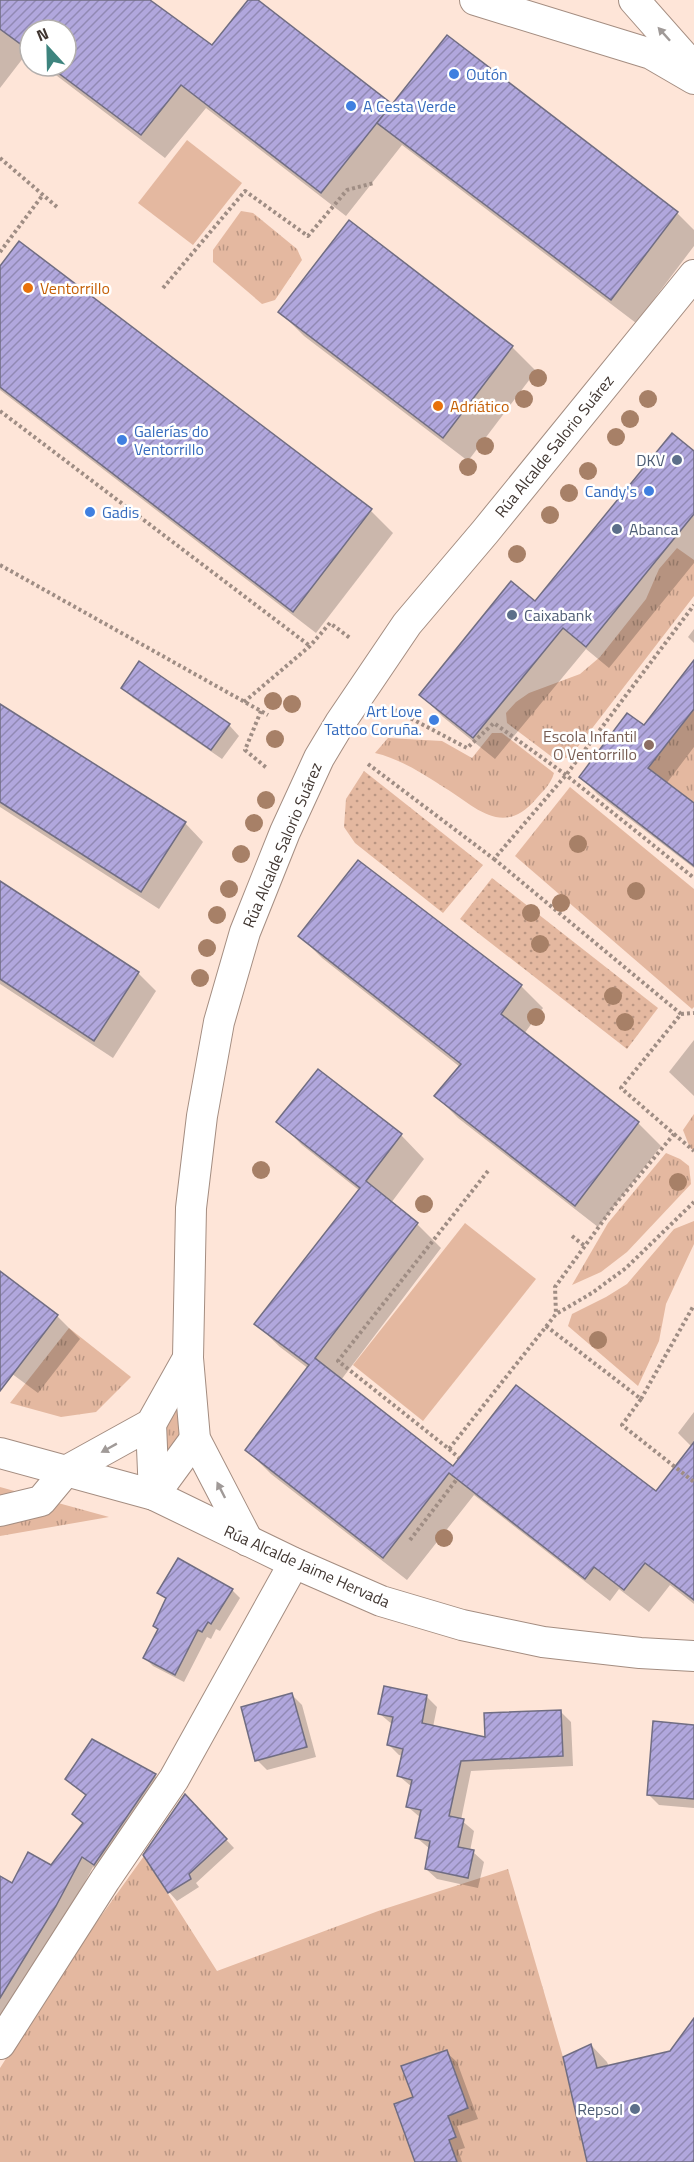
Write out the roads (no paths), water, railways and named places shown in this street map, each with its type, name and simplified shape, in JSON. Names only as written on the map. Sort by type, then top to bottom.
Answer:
[{"type":"street","points":[[475,0],[651,54],[693,78]]},
{"type":"street","points":[[634,0],[693,78]]},
{"type":"street","name":"Rúa Alcalde Salorio Suárez","points":[[248,1540],[195,1440],[188,1358],[191,1208],[202,1116],[216,1034],[245,932],[290,821],[327,744],[407,624],[485,532],[694,275]]},
{"type":"street","name":"Rúa Alcalde Salorio Suárez","points":[[151,1424],[188,1358]]},
{"type":"street","points":[[0,1511],[41,1501],[66,1471],[151,1424],[154,1495]]},
{"type":"street","points":[[154,1495],[195,1440]]},
{"type":"street","name":"Rúa Alcalde Jaime Hervada","points":[[0,1453],[154,1495],[294,1563],[381,1600],[462,1624],[543,1642],[640,1653],[694,1656]]},
{"type":"street","points":[[0,2044],[174,1779],[294,1563]]},
{"type":"place","name":"Outón","points":[[454,74]]},
{"type":"place","name":"A Cesta Verde","points":[[351,106]]},
{"type":"place","name":"Ventorrillo","points":[[28,288]]},
{"type":"place","name":"Adriático","points":[[438,406]]},
{"type":"place","name":"Galerías do Ventorrillo","points":[[122,440]]},
{"type":"place","name":"DKV","points":[[677,460]]},
{"type":"place","name":"Candy's","points":[[649,491]]},
{"type":"place","name":"Gadis","points":[[90,512]]},
{"type":"place","name":"Abanca","points":[[617,529]]},
{"type":"place","name":"Caixabank","points":[[512,615]]},
{"type":"place","name":"Art Love Tattoo Coruña.","points":[[434,720]]},
{"type":"place","name":"Escola Infantil O Ventorrillo","points":[[649,745]]},
{"type":"place","name":"Repsol","points":[[635,2109]]}]
